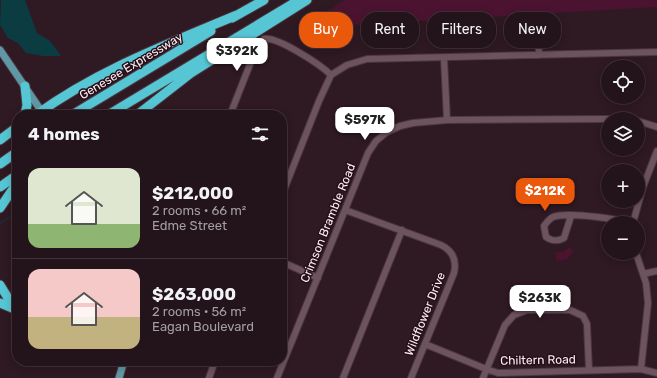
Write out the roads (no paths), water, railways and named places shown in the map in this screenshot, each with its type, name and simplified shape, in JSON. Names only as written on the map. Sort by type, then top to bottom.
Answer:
[{"type":"highway","name":"Genesee Expressway","points":[[80,110],[264,0]]},
{"type":"highway","points":[[116,110],[299,0]]},
{"type":"highway","points":[[143,110],[191,73],[308,0]]},
{"type":"highway","points":[[47,110],[86,82],[131,60],[237,15]]},
{"type":"highway","points":[[25,86],[26,110]]},
{"type":"highway","points":[[0,140],[12,131]]},
{"type":"highway","points":[[0,164],[12,156]]},
{"type":"highway","points":[[0,187],[12,179]]},
{"type":"highway","points":[[0,208],[12,191]]},
{"type":"highway","points":[[0,285],[8,298],[12,301]]},
{"type":"highway","points":[[0,303],[12,308]]},
{"type":"main road","points":[[0,50],[25,86],[39,110]]},
{"type":"main road","points":[[119,378],[123,366]]},
{"type":"street","points":[[232,110],[256,49],[264,39],[272,40],[304,56],[331,75]]},
{"type":"street","points":[[538,48],[538,55]]},
{"type":"street","points":[[287,182],[319,101],[331,75],[347,65],[367,59],[657,52]]},
{"type":"street","points":[[444,58],[447,120]]},
{"type":"street","name":"Crimson Bramble Road","points":[[287,354],[368,153],[381,136],[406,124],[447,120],[601,119]]},
{"type":"street","points":[[645,124],[657,127]]},
{"type":"street","points":[[635,216],[641,193],[657,151]]},
{"type":"street","name":"Wildflower Drive","points":[[345,210],[445,247],[452,253],[454,259],[454,273],[411,378]]},
{"type":"street","points":[[571,216],[564,238],[556,241],[546,238],[544,226],[548,220],[554,217],[571,216],[601,219]]},
{"type":"street","points":[[344,378],[402,230]]},
{"type":"street","points":[[638,260],[648,291],[648,311],[641,369]]},
{"type":"street","points":[[287,264],[318,278]]},
{"type":"street","points":[[643,274],[657,271]]},
{"type":"street","points":[[483,378],[505,325],[514,315],[527,310],[570,310],[581,313],[586,321],[589,370]]},
{"type":"street","name":"Chiltern Road","points":[[425,344],[486,370],[505,373],[641,369],[657,373]]},
{"type":"street","points":[[209,378],[213,366]]},
{"type":"street","name":"Crimson Bramble Road","points":[[277,378],[282,366]]},
{"type":"water","points":[[1,0],[25,0],[37,33],[50,41],[61,56],[43,56],[26,53],[18,43],[8,38],[0,25]]},
{"type":"waterway","points":[[0,223],[12,216]]}]
